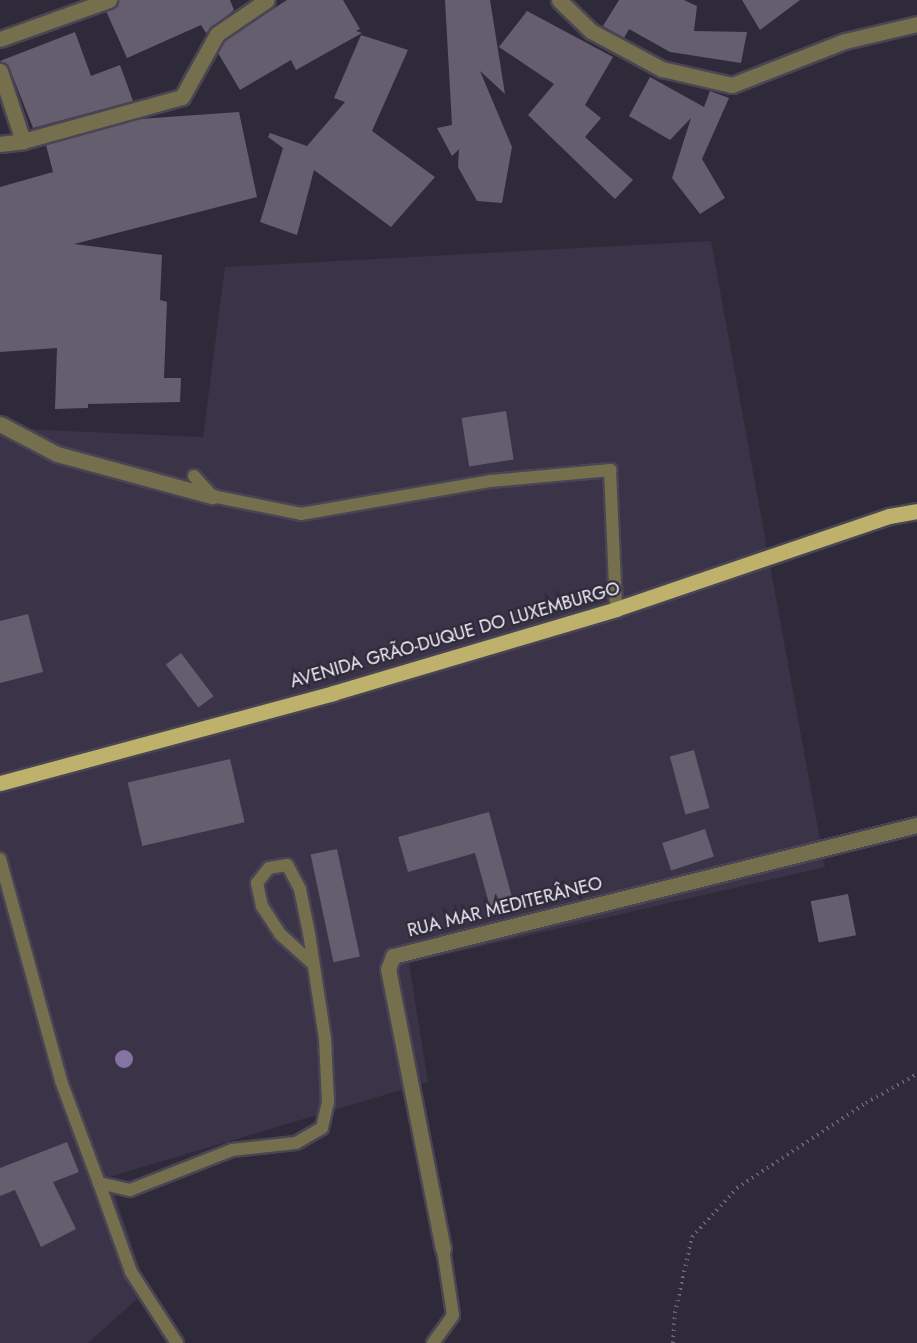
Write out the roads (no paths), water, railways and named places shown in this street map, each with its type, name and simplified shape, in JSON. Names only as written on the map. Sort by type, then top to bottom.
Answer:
[{"type":"main road","name":"AVENIDA GRÃO-DUQUE DO LUXEMBURGO","points":[[0,783],[333,693],[616,609],[890,516],[917,511]]},
{"type":"street","points":[[0,39],[108,0]]},
{"type":"street","points":[[0,144],[23,141],[182,97],[217,34],[267,0]]},
{"type":"street","points":[[559,0],[591,31],[662,69],[732,86],[845,41],[917,24]]},
{"type":"street","points":[[0,71],[23,141]]},
{"type":"street","points":[[0,424],[57,454],[212,496]]},
{"type":"street","name":"RUA MAR MEDITERÂNEO","points":[[442,1249],[388,969],[393,956],[917,825]]},
{"type":"lane","points":[[194,476],[212,496],[301,514],[491,481],[610,470],[616,609]]},
{"type":"lane","points":[[0,859],[61,1081],[132,1272],[177,1343]]},
{"type":"lane","points":[[99,1183],[130,1190],[232,1150],[296,1143],[322,1128],[328,1102],[325,1039],[300,889],[287,866],[269,868],[257,883],[262,906],[280,934],[312,963]]},
{"type":"lane","points":[[433,1343],[453,1314],[442,1249]]}]
